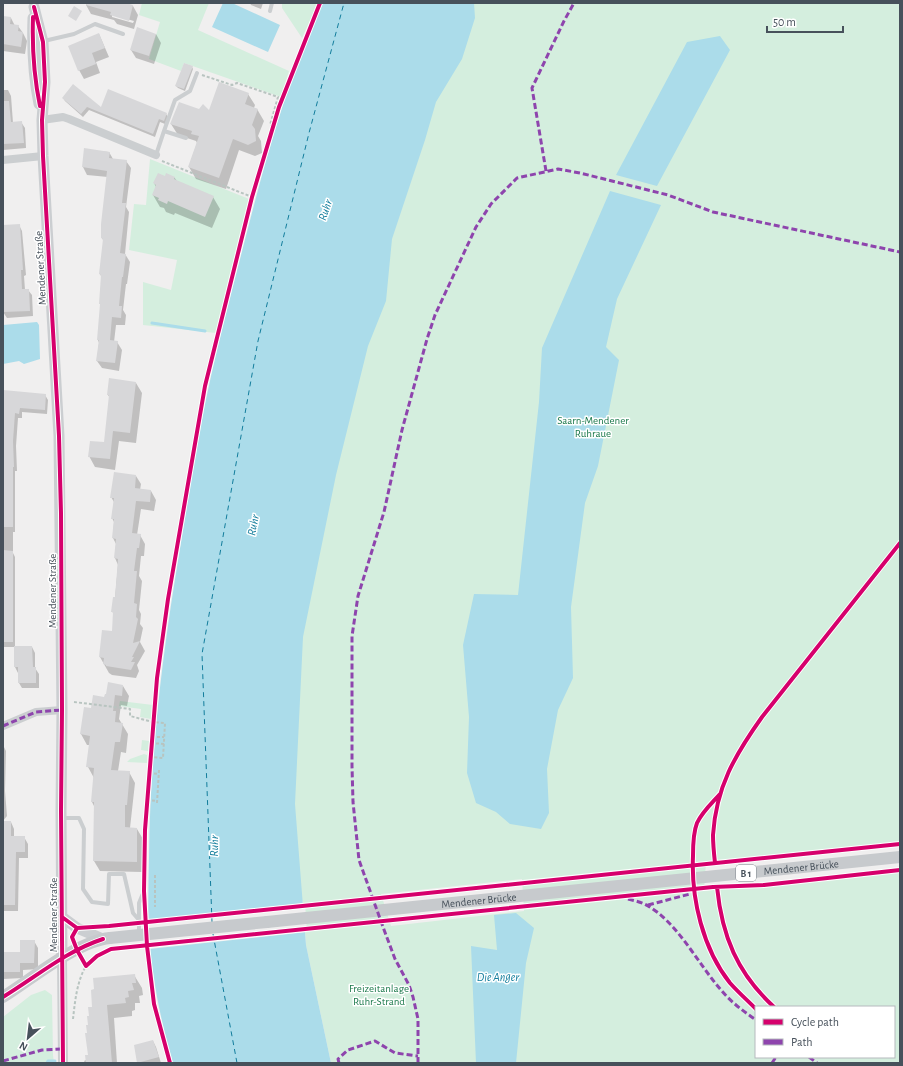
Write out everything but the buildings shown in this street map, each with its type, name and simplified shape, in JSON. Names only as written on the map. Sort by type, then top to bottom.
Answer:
[{"type":"main road","name":"Mendener Straße","points":[[34,5],[37,42],[45,82],[42,120],[43,156],[59,436],[62,710],[62,958]]},
{"type":"main road","name":"Mendener Brücke","points":[[62,958],[87,944],[106,939],[900,857]]},
{"type":"main road","points":[[62,917],[77,928],[106,939]]},
{"type":"main road","name":"B 1","points":[[3,997],[62,958]]},
{"type":"street","points":[[42,120],[63,117],[156,155]]},
{"type":"street","points":[[3,160],[43,156]]},
{"type":"street","points":[[3,726],[36,712],[62,710]]},
{"type":"street","name":"Mendener Straße","points":[[62,958],[63,1063]]},
{"type":"lane","points":[[270,11],[272,3]]},
{"type":"lane","points":[[37,42],[74,34],[95,24],[124,34]]},
{"type":"lane","points":[[156,155],[175,100],[190,91],[196,73]]},
{"type":"lane","points":[[164,131],[186,138]]},
{"type":"lane","points":[[61,818],[79,818],[84,829],[83,889],[92,902],[108,904],[109,874],[124,874],[132,912],[139,920]]},
{"type":"lane","points":[[139,939],[139,904],[144,891]]},
{"type":"path","points":[[196,73],[232,84],[237,83],[278,97],[270,125],[273,127]]},
{"type":"path","points":[[156,155],[164,162],[252,197]]},
{"type":"path","points":[[74,702],[130,709],[130,716],[153,722],[165,723],[163,758],[150,757]]},
{"type":"path","points":[[152,736],[164,737]]},
{"type":"path","points":[[151,744],[164,744]]},
{"type":"path","points":[[147,800],[157,802],[159,770]]},
{"type":"path","points":[[149,773],[158,774]]},
{"type":"path","points":[[155,875],[155,906]]},
{"type":"path","points":[[73,1023],[75,1002],[83,971],[86,966]]},
{"type":"green space","points":[[142,3],[209,3],[198,30],[289,71],[281,97],[184,63],[181,71],[149,59],[160,22],[139,15]]},
{"type":"green space","points":[[282,3],[318,3],[302,38],[282,8]]},
{"type":"green space","name":"Saarn-Mendener Ruhraue","points":[[412,3],[900,3],[900,842],[706,862],[704,891],[900,869],[900,1063],[331,1063],[306,945],[303,902],[218,771]],"holes":[[[522,879],[524,911],[391,926],[381,894]]]},
{"type":"green space","points":[[150,159],[249,199],[216,333],[143,325],[143,282],[171,290],[177,260],[129,250],[134,204],[146,205]]},
{"type":"green space","points":[[120,701],[153,705],[151,719],[140,717],[141,709],[119,706]]},
{"type":"green space","points":[[142,740],[149,741],[148,751],[141,750]]},
{"type":"green space","points":[[144,754],[147,755],[147,763],[127,762],[130,759]]},
{"type":"green space","points":[[45,990],[52,995],[54,1063],[3,1063],[3,1017],[31,995]]},
{"type":"water","points":[[223,3],[232,3],[280,25],[268,52],[212,27]]},
{"type":"water","name":"Ruhr","points":[[323,3],[474,3],[475,18],[462,59],[436,102],[392,239],[386,301],[368,346],[336,475],[303,637],[295,804],[306,945],[331,1063],[173,1063],[162,1021],[156,989],[150,948],[148,903],[154,744],[167,631],[202,420],[221,332],[274,133],[296,67]]},
{"type":"water","points":[[720,36],[730,50],[657,186],[616,175],[687,42]]},
{"type":"water","points":[[610,191],[661,205],[617,299],[606,347],[619,360],[598,466],[585,503],[571,607],[573,678],[558,710],[547,769],[549,813],[541,829],[510,824],[496,812],[476,803],[467,773],[469,717],[463,645],[474,594],[518,595],[539,402],[542,348]]},
{"type":"water","points":[[37,322],[39,325],[40,359],[24,364],[19,361],[3,364],[3,325]]},
{"type":"water","name":"Die Anger","points":[[516,913],[534,928],[526,963],[516,1063],[476,1063],[471,946],[497,950],[494,915]]},
{"type":"pier","points":[[305,903],[307,932],[149,949],[146,920]]},
{"type":"waterway","points":[[152,323],[205,331]]},
{"type":"waterway","points":[[47,1063],[48,1061],[55,1061]]},
{"type":"ferry route","points":[[212,922],[202,654],[258,341],[309,133],[344,3]]},
{"type":"ferry route","points":[[213,934],[237,1063]]},
{"type":"marked path","points":[[546,171],[532,88],[574,3]]},
{"type":"marked path","points":[[418,1063],[418,1019],[413,997],[409,985],[395,959],[359,860],[353,802],[352,636],[358,596],[384,512],[402,430],[427,339],[435,315],[476,227],[491,204],[517,178],[558,169],[668,195],[713,212],[900,252]]},
{"type":"marked path","points":[[3,726],[36,712],[62,710]]},
{"type":"marked path","points":[[648,905],[690,894]]},
{"type":"marked path","points":[[628,899],[646,905],[659,913],[669,922],[725,994],[737,1006],[755,1019]]},
{"type":"marked path","points":[[339,1063],[338,1059],[348,1050],[375,1041],[395,1053],[418,1056]]},
{"type":"marked path","points":[[3,1061],[42,1050],[62,1049]]},
{"type":"marked path","points":[[772,1063],[775,1058]]},
{"type":"marked path","points":[[810,1058],[817,1063]]},
{"type":"cycle path","points":[[170,1063],[154,1004],[147,946],[144,891],[145,830],[157,678],[168,599],[205,386],[252,197],[279,107],[320,3]]},
{"type":"cycle path","points":[[34,7],[43,42],[45,82],[42,120],[43,156],[59,436],[61,513],[63,1063]]},
{"type":"cycle path","points":[[33,17],[34,62],[40,106]]},
{"type":"cycle path","points":[[715,863],[713,835],[718,802],[728,772],[735,758],[762,717],[900,543]]},
{"type":"cycle path","points":[[720,794],[707,808],[697,823],[693,843],[694,889],[701,923],[713,955],[730,983],[755,1008]]},
{"type":"cycle path","points":[[62,917],[77,928],[109,926],[900,844]]},
{"type":"cycle path","points":[[77,928],[72,937],[86,966],[97,956],[111,949],[713,887],[764,885],[900,870]]},
{"type":"cycle path","points":[[717,887],[719,905],[727,938],[734,953],[750,981],[773,1006]]},
{"type":"cycle path","points":[[3,997],[76,950],[103,939]]},
{"type":"park label","name":"Freizeitanlage Ruhr-Strand","points":[[379,994]]}]
